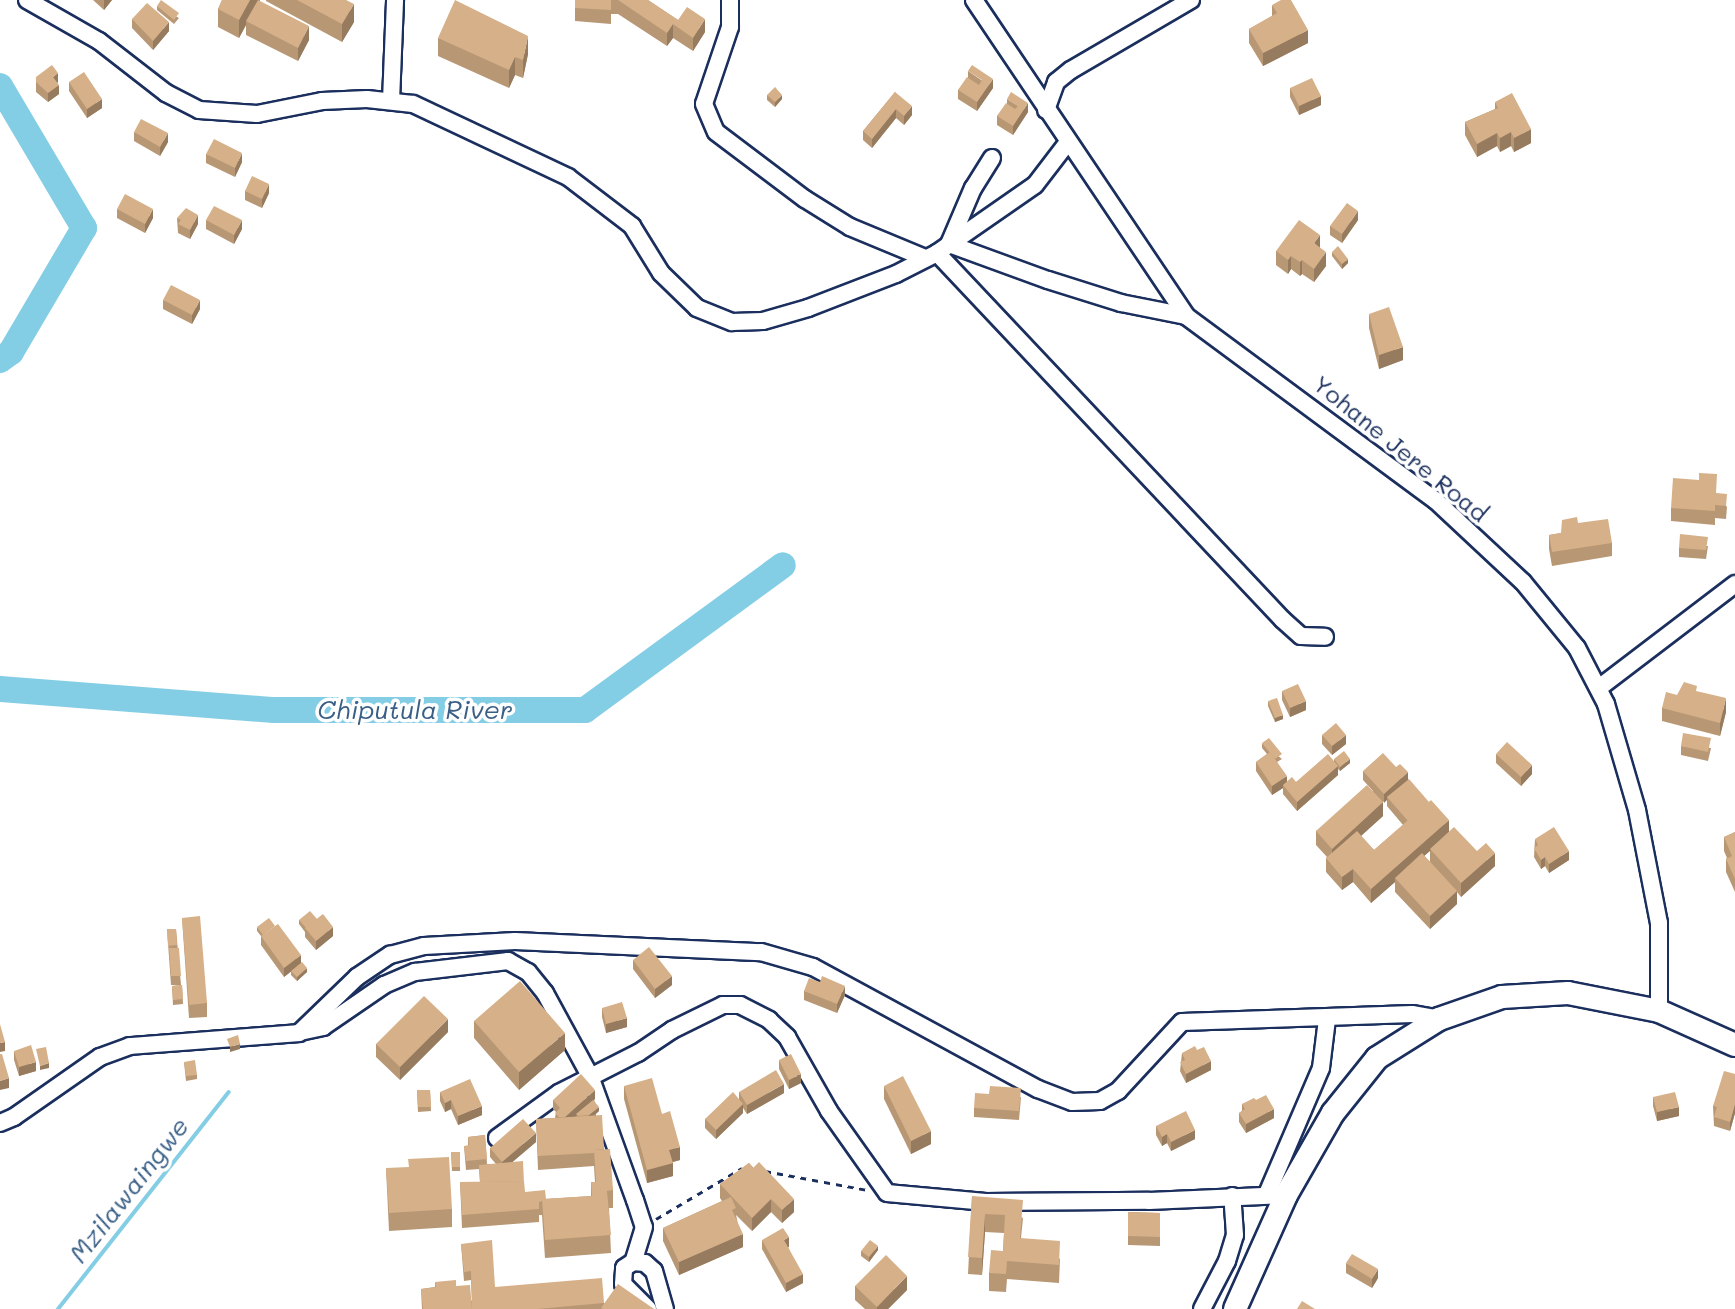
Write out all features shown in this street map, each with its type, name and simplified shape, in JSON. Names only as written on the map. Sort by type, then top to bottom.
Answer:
[{"type":"street","points":[[27,0],[99,41],[166,93],[199,110],[257,114],[322,101],[413,104],[568,177],[632,226],[661,273],[697,308],[732,322],[763,321],[808,308],[896,274],[937,251],[1035,185],[1068,142]]},
{"type":"street","points":[[391,101],[395,0]]},
{"type":"street","name":"Yohane Jere Road","points":[[730,0],[730,27],[704,104],[716,132],[805,199],[850,227],[1121,303],[1186,316],[1435,500],[1523,582],[1577,648],[1600,687],[1633,792],[1652,882],[1660,941],[1659,1011]]},
{"type":"street","points":[[974,0],[1186,316]]},
{"type":"street","points":[[1046,110],[1056,82],[1071,70],[1191,0]]},
{"type":"street","points":[[937,251],[992,158]]},
{"type":"street","points":[[937,251],[1283,620],[1301,636],[1325,637]]},
{"type":"street","points":[[1600,687],[1735,584]]},
{"type":"street","points":[[299,1033],[357,977],[390,955],[424,946],[515,941],[748,951],[813,967],[1038,1089],[1072,1102],[1100,1101],[1118,1091],[1182,1022],[1208,1018],[1327,1019],[1412,1014],[1439,1019]]},
{"type":"street","points":[[0,1123],[14,1117],[100,1057],[130,1046],[299,1033],[323,1027],[384,985],[415,972],[508,961],[528,972],[545,993],[590,1076],[644,1227],[633,1262]]},
{"type":"street","points":[[1277,1194],[1333,1113],[1377,1058],[1439,1019],[1478,1002],[1542,993],[1591,996],[1659,1011],[1735,1045]]},
{"type":"street","points":[[497,1138],[559,1093],[723,1005],[755,1011],[787,1037],[829,1111],[887,1193],[986,1202],[1149,1201],[1277,1194]]},
{"type":"street","points":[[1235,1309],[1321,1068],[1327,1019]]},
{"type":"street","points":[[1202,1309],[1227,1261],[1235,1235],[1232,1196]]},
{"type":"street","points":[[648,1309],[623,1284],[624,1268],[633,1262],[645,1263],[654,1271],[665,1309]]},
{"type":"path","points":[[644,1227],[745,1166]]},
{"type":"path","points":[[761,1170],[887,1193]]},
{"type":"building","points":[[161,0],[179,13],[174,20],[157,6]]},
{"type":"building","points":[[222,0],[250,0],[239,20],[218,9]]},
{"type":"building","points":[[258,0],[309,26],[298,48],[246,21]]},
{"type":"building","points":[[297,0],[346,0],[354,4],[342,24]]},
{"type":"building","points":[[455,0],[528,36],[523,60],[515,57],[509,70],[438,38]]},
{"type":"building","points":[[575,0],[611,0],[611,10],[575,8]]},
{"type":"building","points":[[618,0],[648,0],[678,20],[687,7],[705,19],[693,38],[673,24],[667,33]]},
{"type":"building","points":[[1281,0],[1291,0],[1308,30],[1263,53],[1249,29],[1277,13],[1272,5]]},
{"type":"building","points":[[147,3],[169,22],[153,41],[132,19]]},
{"type":"building","points":[[52,65],[58,73],[53,77],[59,85],[48,93],[36,82],[36,77]]},
{"type":"building","points":[[972,65],[993,79],[977,102],[958,90],[967,77],[979,85],[982,80],[968,71]]},
{"type":"building","points":[[84,72],[102,99],[87,109],[69,82]]},
{"type":"building","points":[[1312,78],[1321,96],[1299,106],[1290,88]]},
{"type":"building","points":[[775,87],[782,95],[775,102],[767,95]]},
{"type":"building","points":[[895,92],[912,106],[904,116],[896,109],[872,139],[863,131]]},
{"type":"building","points":[[1011,92],[1028,103],[1013,126],[997,116],[1006,103],[1015,109],[1018,106],[1007,99]]},
{"type":"building","points":[[1512,93],[1531,129],[1514,138],[1511,132],[1500,138],[1497,133],[1477,144],[1465,122],[1498,108],[1495,102]]},
{"type":"building","points":[[141,119],[168,133],[160,147],[134,132]]},
{"type":"building","points":[[214,139],[242,153],[235,168],[206,154]]},
{"type":"building","points":[[252,176],[269,184],[262,199],[245,191]]},
{"type":"building","points":[[125,194],[153,209],[145,224],[117,209]]},
{"type":"building","points":[[1347,203],[1358,211],[1342,234],[1330,226]]},
{"type":"building","points":[[214,206],[242,220],[234,235],[206,220]]},
{"type":"building","points":[[186,208],[198,215],[190,230],[178,224],[181,220],[177,218]]},
{"type":"building","points":[[1299,220],[1320,235],[1314,243],[1326,252],[1314,269],[1291,256],[1288,260],[1276,251]]},
{"type":"building","points":[[1338,246],[1348,259],[1342,264],[1332,252]]},
{"type":"building","points":[[171,285],[200,300],[192,315],[163,300]]},
{"type":"building","points":[[1389,307],[1403,347],[1379,355],[1369,314]]},
{"type":"building","points":[[1699,473],[1717,474],[1716,493],[1727,494],[1726,506],[1715,505],[1715,511],[1671,508],[1673,478],[1699,480]]},
{"type":"building","points":[[1577,517],[1578,523],[1608,519],[1612,543],[1552,552],[1549,535],[1561,533],[1562,520]]},
{"type":"building","points":[[1680,534],[1708,537],[1706,550],[1679,548]]},
{"type":"building","points":[[1684,682],[1697,686],[1696,691],[1726,698],[1720,723],[1662,708],[1666,692],[1677,695]]},
{"type":"building","points":[[1298,684],[1306,701],[1290,708],[1282,691]]},
{"type":"building","points":[[1277,698],[1283,715],[1275,718],[1268,701]]},
{"type":"building","points":[[1336,723],[1346,735],[1332,746],[1322,735]]},
{"type":"building","points":[[1683,733],[1711,738],[1708,752],[1681,746]]},
{"type":"building","points":[[1269,738],[1282,754],[1275,759],[1262,743]]},
{"type":"building","points":[[1507,742],[1532,765],[1521,777],[1496,754]]},
{"type":"building","points":[[1344,751],[1350,759],[1340,767],[1334,759]]},
{"type":"building","points":[[1270,752],[1287,776],[1272,786],[1256,762]]},
{"type":"building","points":[[1383,753],[1396,767],[1400,764],[1408,772],[1384,794],[1363,771]]},
{"type":"building","points":[[1328,754],[1338,766],[1297,802],[1283,785],[1292,777],[1296,782]]},
{"type":"building","points":[[1409,779],[1429,802],[1408,821],[1387,797]]},
{"type":"building","points":[[1367,785],[1383,802],[1332,849],[1316,831]]},
{"type":"building","points":[[1431,800],[1449,820],[1371,889],[1353,869],[1342,877],[1326,858],[1357,831],[1374,850]]},
{"type":"building","points":[[1454,827],[1477,851],[1486,843],[1495,853],[1461,883],[1430,849]]},
{"type":"building","points":[[1554,827],[1569,851],[1549,864],[1545,857],[1541,860],[1534,848],[1538,845],[1535,839]]},
{"type":"building","points":[[1735,832],[1735,879],[1726,859],[1732,856],[1724,837]]},
{"type":"building","points":[[1422,853],[1457,891],[1430,916],[1395,878]]},
{"type":"building","points":[[310,911],[317,919],[306,928],[299,920]]},
{"type":"building","points":[[323,914],[333,927],[316,941],[305,928]]},
{"type":"building","points":[[200,916],[207,1003],[189,1005],[182,918]]},
{"type":"building","points":[[269,918],[275,926],[263,935],[257,927]]},
{"type":"building","points":[[278,924],[301,955],[284,968],[261,936]]},
{"type":"building","points":[[167,929],[176,929],[177,945],[168,946]]},
{"type":"building","points":[[649,947],[672,976],[655,989],[633,960]]},
{"type":"building","points":[[169,948],[179,948],[181,976],[171,976]]},
{"type":"building","points":[[302,962],[307,968],[297,977],[291,971]]},
{"type":"building","points":[[822,976],[845,986],[837,1004],[804,991],[809,978],[820,982]]},
{"type":"building","points":[[520,981],[565,1033],[519,1072],[474,1021]]},
{"type":"building","points":[[182,985],[183,999],[173,1000],[172,986]]},
{"type":"building","points":[[424,996],[448,1019],[400,1067],[376,1044]]},
{"type":"building","points":[[622,1002],[627,1018],[606,1024],[602,1008]]},
{"type":"building","points":[[0,1024],[5,1042],[0,1043]]},
{"type":"building","points":[[238,1035],[240,1044],[230,1047],[227,1039]]},
{"type":"building","points":[[31,1045],[36,1062],[19,1067],[14,1051]]},
{"type":"building","points":[[1195,1046],[1197,1050],[1204,1047],[1211,1061],[1186,1074],[1180,1062],[1185,1060],[1182,1053]]},
{"type":"building","points":[[46,1047],[49,1063],[40,1066],[36,1049]]},
{"type":"building","points":[[0,1054],[9,1078],[0,1081]]},
{"type":"building","points":[[791,1054],[801,1074],[789,1080],[779,1060]]},
{"type":"building","points":[[195,1060],[197,1075],[186,1076],[184,1062]]},
{"type":"building","points":[[776,1070],[784,1084],[747,1105],[739,1092]]},
{"type":"building","points":[[1724,1071],[1735,1074],[1735,1104],[1730,1122],[1714,1117],[1717,1107],[1713,1106]]},
{"type":"building","points":[[581,1074],[595,1090],[565,1117],[559,1117],[555,1113],[560,1108],[553,1100]]},
{"type":"building","points":[[903,1076],[931,1131],[911,1141],[884,1086]]},
{"type":"building","points":[[652,1078],[662,1114],[670,1111],[680,1147],[669,1150],[673,1163],[647,1170],[624,1086]]},
{"type":"building","points":[[470,1079],[482,1106],[458,1116],[451,1100],[445,1103],[440,1092]]},
{"type":"building","points":[[990,1086],[1021,1088],[1019,1111],[974,1108],[975,1093],[989,1094]]},
{"type":"building","points":[[417,1090],[430,1090],[431,1107],[418,1107]]},
{"type":"building","points":[[733,1092],[743,1104],[716,1130],[705,1119]]},
{"type":"building","points":[[1675,1092],[1679,1107],[1657,1112],[1653,1097]]},
{"type":"building","points":[[1266,1095],[1274,1109],[1246,1124],[1239,1113],[1245,1109],[1242,1104]]},
{"type":"building","points":[[593,1100],[599,1107],[589,1115],[576,1114]]},
{"type":"building","points":[[1186,1111],[1195,1130],[1171,1142],[1167,1134],[1162,1137],[1156,1126]]},
{"type":"building","points":[[602,1115],[604,1149],[594,1150],[594,1153],[538,1156],[536,1119]]},
{"type":"building","points":[[523,1119],[536,1133],[502,1162],[490,1148]]},
{"type":"building","points":[[485,1135],[487,1159],[466,1161],[464,1146],[469,1145],[468,1137]]},
{"type":"building","points":[[610,1149],[613,1190],[607,1191],[611,1235],[545,1240],[542,1199],[592,1196],[591,1182],[596,1182],[594,1150]]},
{"type":"building","points":[[451,1152],[460,1152],[460,1167],[452,1167]]},
{"type":"building","points":[[449,1157],[452,1209],[389,1213],[386,1168],[409,1167],[408,1159]]},
{"type":"building","points":[[523,1161],[524,1181],[480,1182],[479,1165]]},
{"type":"building","points":[[759,1162],[794,1199],[782,1210],[771,1199],[752,1218],[720,1184],[749,1163],[753,1168]]},
{"type":"building","points":[[524,1181],[525,1192],[545,1190],[546,1199],[539,1202],[539,1209],[462,1215],[460,1182]]},
{"type":"building","points":[[972,1196],[1023,1200],[1020,1238],[1060,1241],[1059,1265],[1007,1261],[1006,1274],[989,1273],[991,1250],[1003,1251],[1005,1215],[985,1214],[982,1258],[968,1257]]},
{"type":"building","points":[[731,1197],[736,1208],[732,1210],[743,1234],[679,1262],[663,1228]]},
{"type":"building","points":[[1128,1212],[1160,1213],[1160,1237],[1128,1236]]},
{"type":"building","points":[[783,1228],[789,1237],[784,1240],[803,1274],[786,1283],[762,1240]]},
{"type":"building","points":[[492,1240],[495,1287],[602,1278],[604,1303],[537,1309],[472,1309],[471,1271],[464,1272],[461,1244]]},
{"type":"building","points":[[870,1240],[878,1246],[869,1257],[861,1251]]},
{"type":"building","points":[[1352,1254],[1378,1269],[1372,1279],[1346,1263]]},
{"type":"building","points":[[886,1255],[907,1276],[877,1307],[855,1286]]},
{"type":"building","points":[[456,1280],[456,1286],[470,1285],[472,1309],[423,1309],[421,1289],[436,1287],[435,1282]]},
{"type":"building","points":[[618,1284],[654,1309],[601,1308]]},
{"type":"building","points":[[1302,1301],[1315,1309],[1297,1309]]},
{"type":"waterway","name":"Chiputula River","points":[[0,86],[84,228],[11,352],[0,360]]},
{"type":"waterway","name":"Chiputula River","points":[[0,689],[274,710],[585,710],[783,565]]},
{"type":"waterway","name":"Mzilawaingwe","points":[[58,1309],[229,1092]]}]
